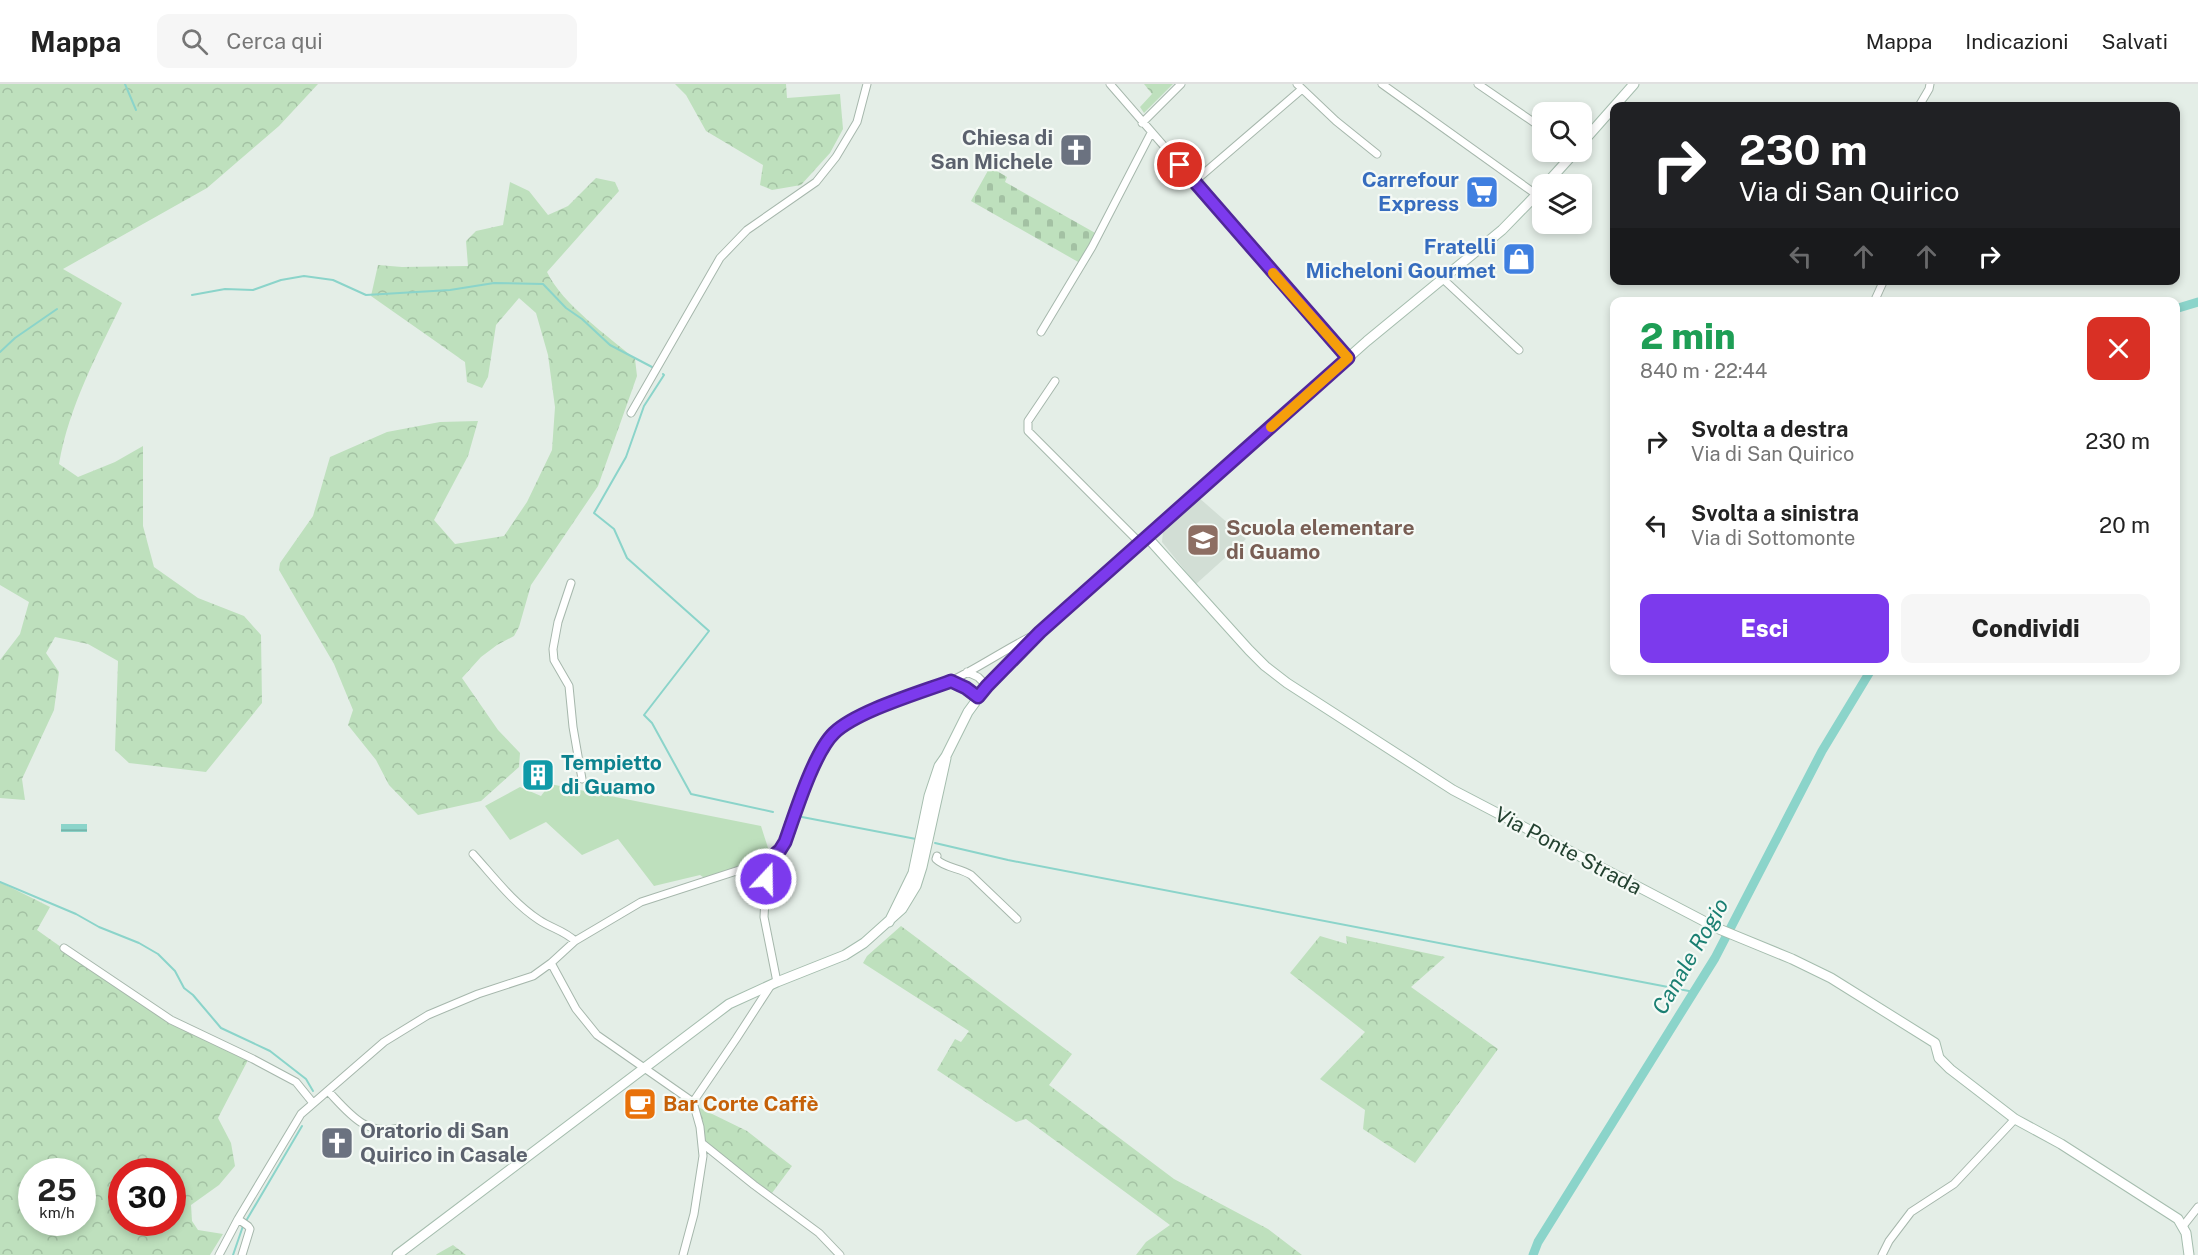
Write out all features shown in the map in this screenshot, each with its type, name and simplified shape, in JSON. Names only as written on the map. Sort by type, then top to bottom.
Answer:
[{"type":"main road","points":[[1618,102],[1634,84]]},
{"type":"main road","points":[[1592,132],[1610,111]]},
{"type":"main road","points":[[1555,174],[1566,162]]},
{"type":"main road","points":[[889,922],[913,873],[931,789],[939,766],[961,724],[987,686],[1038,633],[1348,358],[1502,230],[1532,199]]},
{"type":"main road","name":"Via Ponte Strada","points":[[1144,541],[1265,666],[1287,683],[1453,790],[1719,929],[1792,958],[1831,978],[1935,1043],[1938,1058],[2015,1119],[2061,1144],[2155,1203],[2178,1219],[2183,1226]]},
{"type":"main road","points":[[397,1255],[729,1004],[774,983],[845,955],[864,943],[889,922],[902,909],[915,886],[928,843],[946,756]]},
{"type":"main road","points":[[2183,1226],[2189,1255]]},
{"type":"street","points":[[631,413],[720,258],[747,230],[816,182],[836,157],[857,122],[867,84]]},
{"type":"street","points":[[1110,84],[1348,358]]},
{"type":"street","points":[[1142,123],[1181,84]]},
{"type":"street","points":[[1382,84],[1532,187]]},
{"type":"street","points":[[1478,84],[1532,121]]},
{"type":"street","points":[[1921,102],[1930,84]]},
{"type":"street","points":[[1195,181],[1299,86],[1336,121],[1377,154]]},
{"type":"street","points":[[1041,332],[1092,247],[1151,133]]},
{"type":"street","points":[[1443,279],[1519,350]]},
{"type":"street","points":[[1055,381],[1028,421],[1028,431],[1144,541]]},
{"type":"street","points":[[571,584],[558,622],[553,649],[554,660],[569,686],[578,768],[582,779]]},
{"type":"street","points":[[219,1255],[301,1114],[384,1042],[428,1015],[478,994],[532,976],[551,963],[575,941],[641,902],[767,861],[780,850],[785,842],[807,782],[825,744],[833,733],[856,718],[951,681],[1038,633]]},
{"type":"street","points":[[967,672],[978,677],[987,686]]},
{"type":"street","points":[[951,681],[978,697]]},
{"type":"street","points":[[928,843],[936,848],[936,858],[942,864],[963,870],[971,875],[1017,919]]},
{"type":"street","points":[[472,854],[518,903],[539,920],[571,936],[575,941]]},
{"type":"street","points":[[693,1102],[774,983],[764,917],[767,861]]},
{"type":"street","points":[[64,948],[171,1020],[296,1082],[312,1103]]},
{"type":"street","points":[[551,963],[576,1009],[597,1035],[693,1102],[703,1144],[702,1167],[694,1214],[683,1255]]},
{"type":"street","points":[[328,1090],[355,1120],[380,1131],[398,1128]]},
{"type":"street","points":[[1882,1255],[1889,1241],[1911,1212],[1954,1184],[2015,1119]]},
{"type":"street","points":[[703,1144],[819,1233],[840,1255]]},
{"type":"street","points":[[2183,1226],[2198,1207]]},
{"type":"street","points":[[239,1220],[250,1229],[242,1255]]},
{"type":"shaded area","name":"Scuola elementare di Guamo","points":[[1198,497],[1246,539],[1196,584],[1162,542],[1163,532]]},
{"type":"green space","points":[[0,84],[318,84],[279,126],[207,188],[63,269],[122,303],[77,401],[59,464],[78,477],[115,462],[143,446],[143,526],[154,567],[198,598],[244,616],[261,635],[262,703],[206,772],[129,763],[115,750],[118,661],[88,644],[55,637],[46,653],[59,672],[54,710],[22,779],[25,800],[0,798],[0,660],[20,634],[29,602],[0,585]]},
{"type":"green space","points":[[675,84],[786,84],[787,98],[840,94],[843,129],[830,153],[801,185],[772,190],[760,185],[763,165],[706,131],[686,95]]},
{"type":"green space","points":[[1144,84],[1173,84],[1144,113],[1140,107],[1152,94]]},
{"type":"green space","points":[[990,167],[1007,177],[1005,182],[1097,234],[1080,263],[971,201]]},
{"type":"green space","points":[[596,178],[615,182],[619,191],[547,272],[574,308],[635,359],[637,376],[598,486],[531,585],[519,627],[514,636],[481,657],[462,678],[498,730],[520,753],[519,767],[481,801],[418,815],[389,785],[376,760],[348,725],[353,710],[334,664],[279,570],[280,563],[313,516],[330,457],[387,432],[440,422],[478,421],[468,456],[434,520],[455,544],[504,536],[527,502],[552,450],[555,407],[548,355],[536,313],[519,298],[496,325],[488,377],[482,388],[467,382],[465,362],[371,296],[378,265],[468,266],[466,241],[476,231],[503,225],[510,182],[529,191],[548,215],[568,206]]},
{"type":"green space","points":[[550,784],[761,826],[769,851],[706,879],[700,875],[654,886],[618,839],[582,855],[546,822],[510,840],[485,806],[520,787],[541,796]]},
{"type":"green space","points":[[0,882],[50,907],[37,930],[168,1023],[248,1060],[218,1118],[231,1143],[235,1166],[219,1185],[191,1205],[192,1221],[198,1230],[223,1234],[210,1255],[0,1255]]},
{"type":"green space","points":[[901,926],[1072,1054],[1049,1085],[1174,1179],[1268,1229],[1302,1255],[1136,1255],[1146,1242],[1170,1225],[1026,1119],[1016,1122],[937,1070],[955,1039],[961,1042],[969,1031],[863,963],[867,956]]},
{"type":"green space","points":[[1320,936],[1347,944],[1346,936],[1445,957],[1411,987],[1498,1049],[1415,1163],[1363,1129],[1365,1110],[1320,1079],[1365,1032],[1290,973]]},
{"type":"green space","points":[[698,1107],[747,1131],[792,1166],[772,1193],[706,1146]]},
{"type":"green space","points":[[453,1245],[466,1255],[436,1255],[437,1254]]},
{"type":"water","points":[[61,824],[87,824],[87,832],[61,832]]},
{"type":"waterway","points":[[125,84],[136,110]]},
{"type":"waterway","points":[[192,295],[225,289],[253,290],[281,280],[304,276],[333,280],[366,295],[450,290],[494,283],[543,284],[566,308],[582,319],[610,345],[652,367]]},
{"type":"waterway","name":"Canale Rogio","points":[[2180,307],[2198,302]]},
{"type":"waterway","points":[[0,352],[15,338],[57,309]]},
{"type":"waterway","points":[[663,374],[644,406],[626,457],[594,513],[614,529],[627,558],[709,631],[644,715],[652,723],[691,794],[773,812]]},
{"type":"waterway","name":"Canale Rogio","points":[[1533,1255],[1538,1242],[1715,958],[1822,751],[1868,675]]},
{"type":"waterway","points":[[802,817],[916,839]]},
{"type":"waterway","points":[[935,843],[1008,860],[1694,992]]},
{"type":"waterway","points":[[0,882],[76,914],[158,954],[175,971],[184,988],[193,995],[221,1028],[270,1051],[306,1079],[313,1091]]},
{"type":"waterway","points":[[246,1221],[302,1126]]},
{"type":"waterway","points":[[233,1255],[243,1226]]},
{"type":"slow traffic","points":[[1271,427],[1348,358],[1273,273]]},
{"type":"place","name":"Chiesa di San Michele","points":[[1076,150]]},
{"type":"place","name":"Carrefour Express","points":[[1482,192]]},
{"type":"place","name":"Fratelli Micheloni Gourmet","points":[[1519,259]]},
{"type":"place","name":"Scuola elementare di Guamo","points":[[1203,540]]},
{"type":"place","name":"Tempietto di Guamo","points":[[538,775]]},
{"type":"place","name":"Bar Corte Caffè","points":[[640,1104]]},
{"type":"place","name":"Oratorio di San Quirico in Casale","points":[[337,1143]]},
{"type":"route","points":[[766,879],[767,861],[780,850],[785,842],[807,782],[825,744],[833,733],[856,718],[951,681],[978,697],[1040,632],[1348,358],[1180,165]]}]
